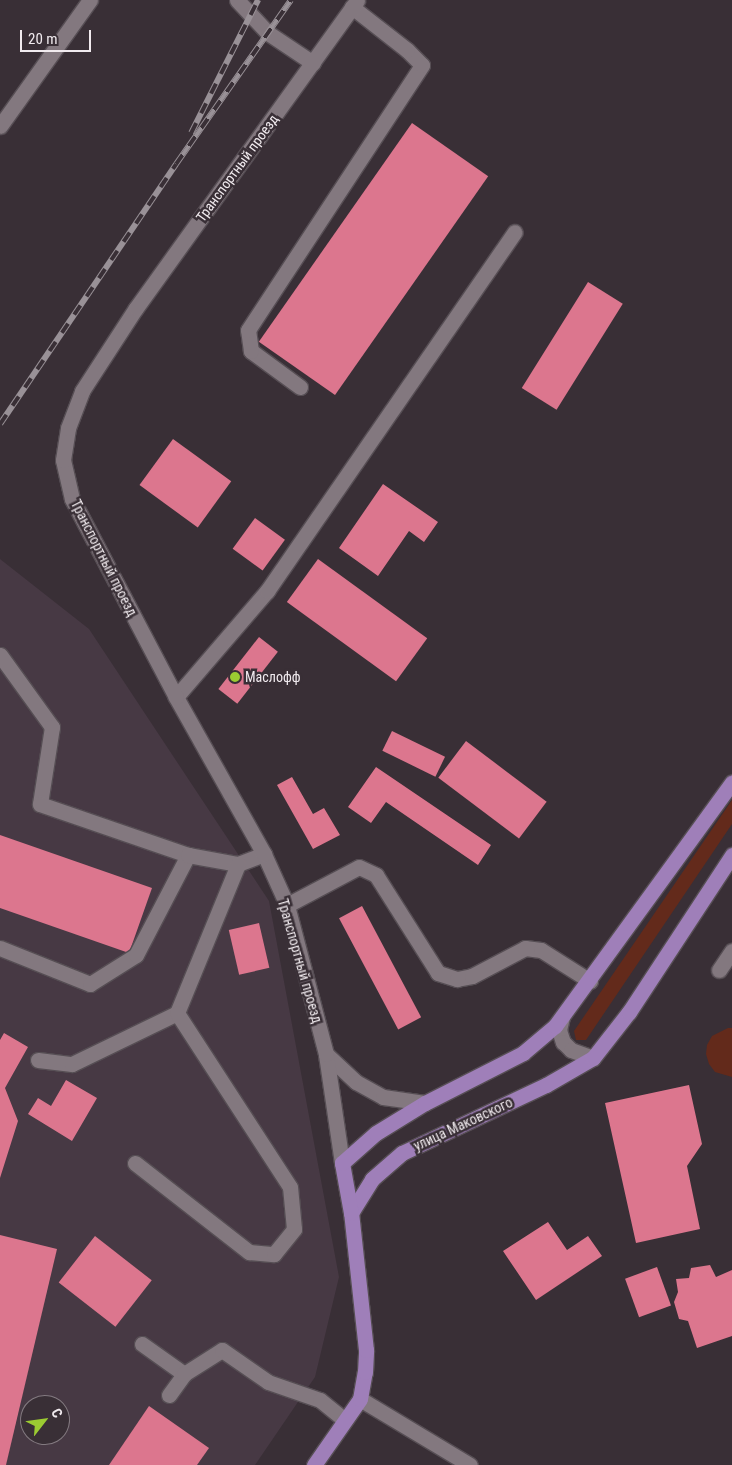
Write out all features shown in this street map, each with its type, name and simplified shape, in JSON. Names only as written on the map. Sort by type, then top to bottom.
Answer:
[{"type":"main road","points":[[314,1465],[360,1399],[366,1372],[366,1350],[351,1213],[342,1163],[376,1133],[425,1102],[523,1053],[562,1017],[590,981],[732,782]]},
{"type":"main road","name":"улица Маковского","points":[[351,1213],[372,1179],[402,1152],[546,1085],[593,1058],[629,1012],[732,855]]},
{"type":"street","points":[[0,126],[90,0]]},
{"type":"street","points":[[237,0],[268,33],[313,63]]},
{"type":"street","points":[[300,386],[251,351],[248,330],[422,65],[408,50],[354,4]]},
{"type":"street","name":"Транспортный проезд","points":[[342,1163],[326,1054],[287,905],[264,854],[176,697],[72,499],[63,460],[68,428],[82,391],[136,308],[354,4]]},
{"type":"street","points":[[176,697],[267,591],[515,232]]},
{"type":"street","points":[[0,655],[52,727],[40,804],[188,855],[238,864],[264,854]]},
{"type":"street","points":[[0,948],[90,984],[136,955],[188,855]]},
{"type":"street","points":[[38,1060],[72,1064],[177,1013],[238,864]]},
{"type":"street","points":[[287,905],[359,867],[376,875],[438,974],[456,979],[472,976],[525,948],[540,950],[590,981]]},
{"type":"street","points":[[719,970],[732,950]]},
{"type":"street","points":[[135,1164],[249,1252],[274,1254],[294,1229],[290,1187],[177,1013]]},
{"type":"street","points":[[562,1017],[560,1030],[562,1042],[571,1050],[593,1058]]},
{"type":"street","points":[[326,1054],[356,1082],[383,1097],[425,1102]]},
{"type":"street","points":[[142,1344],[184,1374]]},
{"type":"street","points":[[169,1396],[184,1374],[222,1350],[268,1382],[320,1400],[345,1420]]},
{"type":"street","points":[[360,1399],[470,1465]]},
{"type":"shaded area","points":[[0,559],[89,629],[269,901],[339,1277],[315,1377],[255,1465],[0,1465]]},
{"type":"shaded area","points":[[732,800],[732,824],[586,1040],[576,1040],[574,1031]]},
{"type":"shaded area","points":[[732,1028],[732,1077],[715,1072],[709,1064],[706,1054],[707,1045],[712,1036]]},
{"type":"building","points":[[412,123],[488,176],[335,395],[259,342]]},
{"type":"building","points":[[588,282],[623,304],[557,410],[522,388]]},
{"type":"building","points":[[173,439],[231,481],[198,527],[139,485]]},
{"type":"building","points":[[383,484],[438,522],[424,542],[409,531],[378,576],[339,548]]},
{"type":"building","points":[[255,518],[285,540],[263,570],[233,549]]},
{"type":"building","points":[[318,559],[427,638],[396,681],[287,602]]},
{"type":"building","points":[[259,637],[278,652],[237,704],[218,689]]},
{"type":"building","points":[[392,731],[445,757],[435,777],[382,751]]},
{"type":"building","points":[[466,741],[547,802],[519,839],[438,778]]},
{"type":"building","points":[[376,767],[491,845],[478,865],[386,802],[371,823],[348,807]]},
{"type":"building","points":[[292,777],[313,814],[324,808],[340,835],[313,849],[277,785]]},
{"type":"building","points":[[0,835],[152,888],[129,953],[0,908]]},
{"type":"building","points":[[362,906],[421,1017],[398,1029],[339,918]]},
{"type":"building","points":[[259,923],[269,968],[239,975],[229,930]]},
{"type":"building","points":[[4,1033],[28,1047],[5,1088],[18,1121],[0,1178],[0,1040]]},
{"type":"building","points":[[66,1080],[97,1098],[72,1141],[28,1114],[38,1098],[51,1106]]},
{"type":"building","points":[[689,1085],[702,1144],[687,1166],[700,1229],[636,1243],[605,1103]]},
{"type":"building","points":[[548,1222],[567,1250],[588,1236],[602,1256],[536,1300],[503,1251]]},
{"type":"building","points":[[0,1235],[57,1249],[23,1395],[20,1395],[20,1406],[6,1465],[0,1465]]},
{"type":"building","points":[[95,1236],[152,1280],[115,1327],[59,1282]]},
{"type":"building","points":[[710,1265],[716,1277],[732,1270],[732,1336],[697,1348],[688,1321],[679,1319],[674,1302],[678,1292],[676,1279],[689,1278],[691,1268]]},
{"type":"building","points":[[657,1267],[671,1306],[639,1317],[625,1279]]},
{"type":"building","points":[[149,1406],[209,1448],[197,1465],[109,1465]]},
{"type":"railway","points":[[191,133],[258,0]]},
{"type":"railway","points":[[0,424],[176,164],[291,0]]},
{"type":"place","name":"Маслофф","points":[[235,677]]}]
